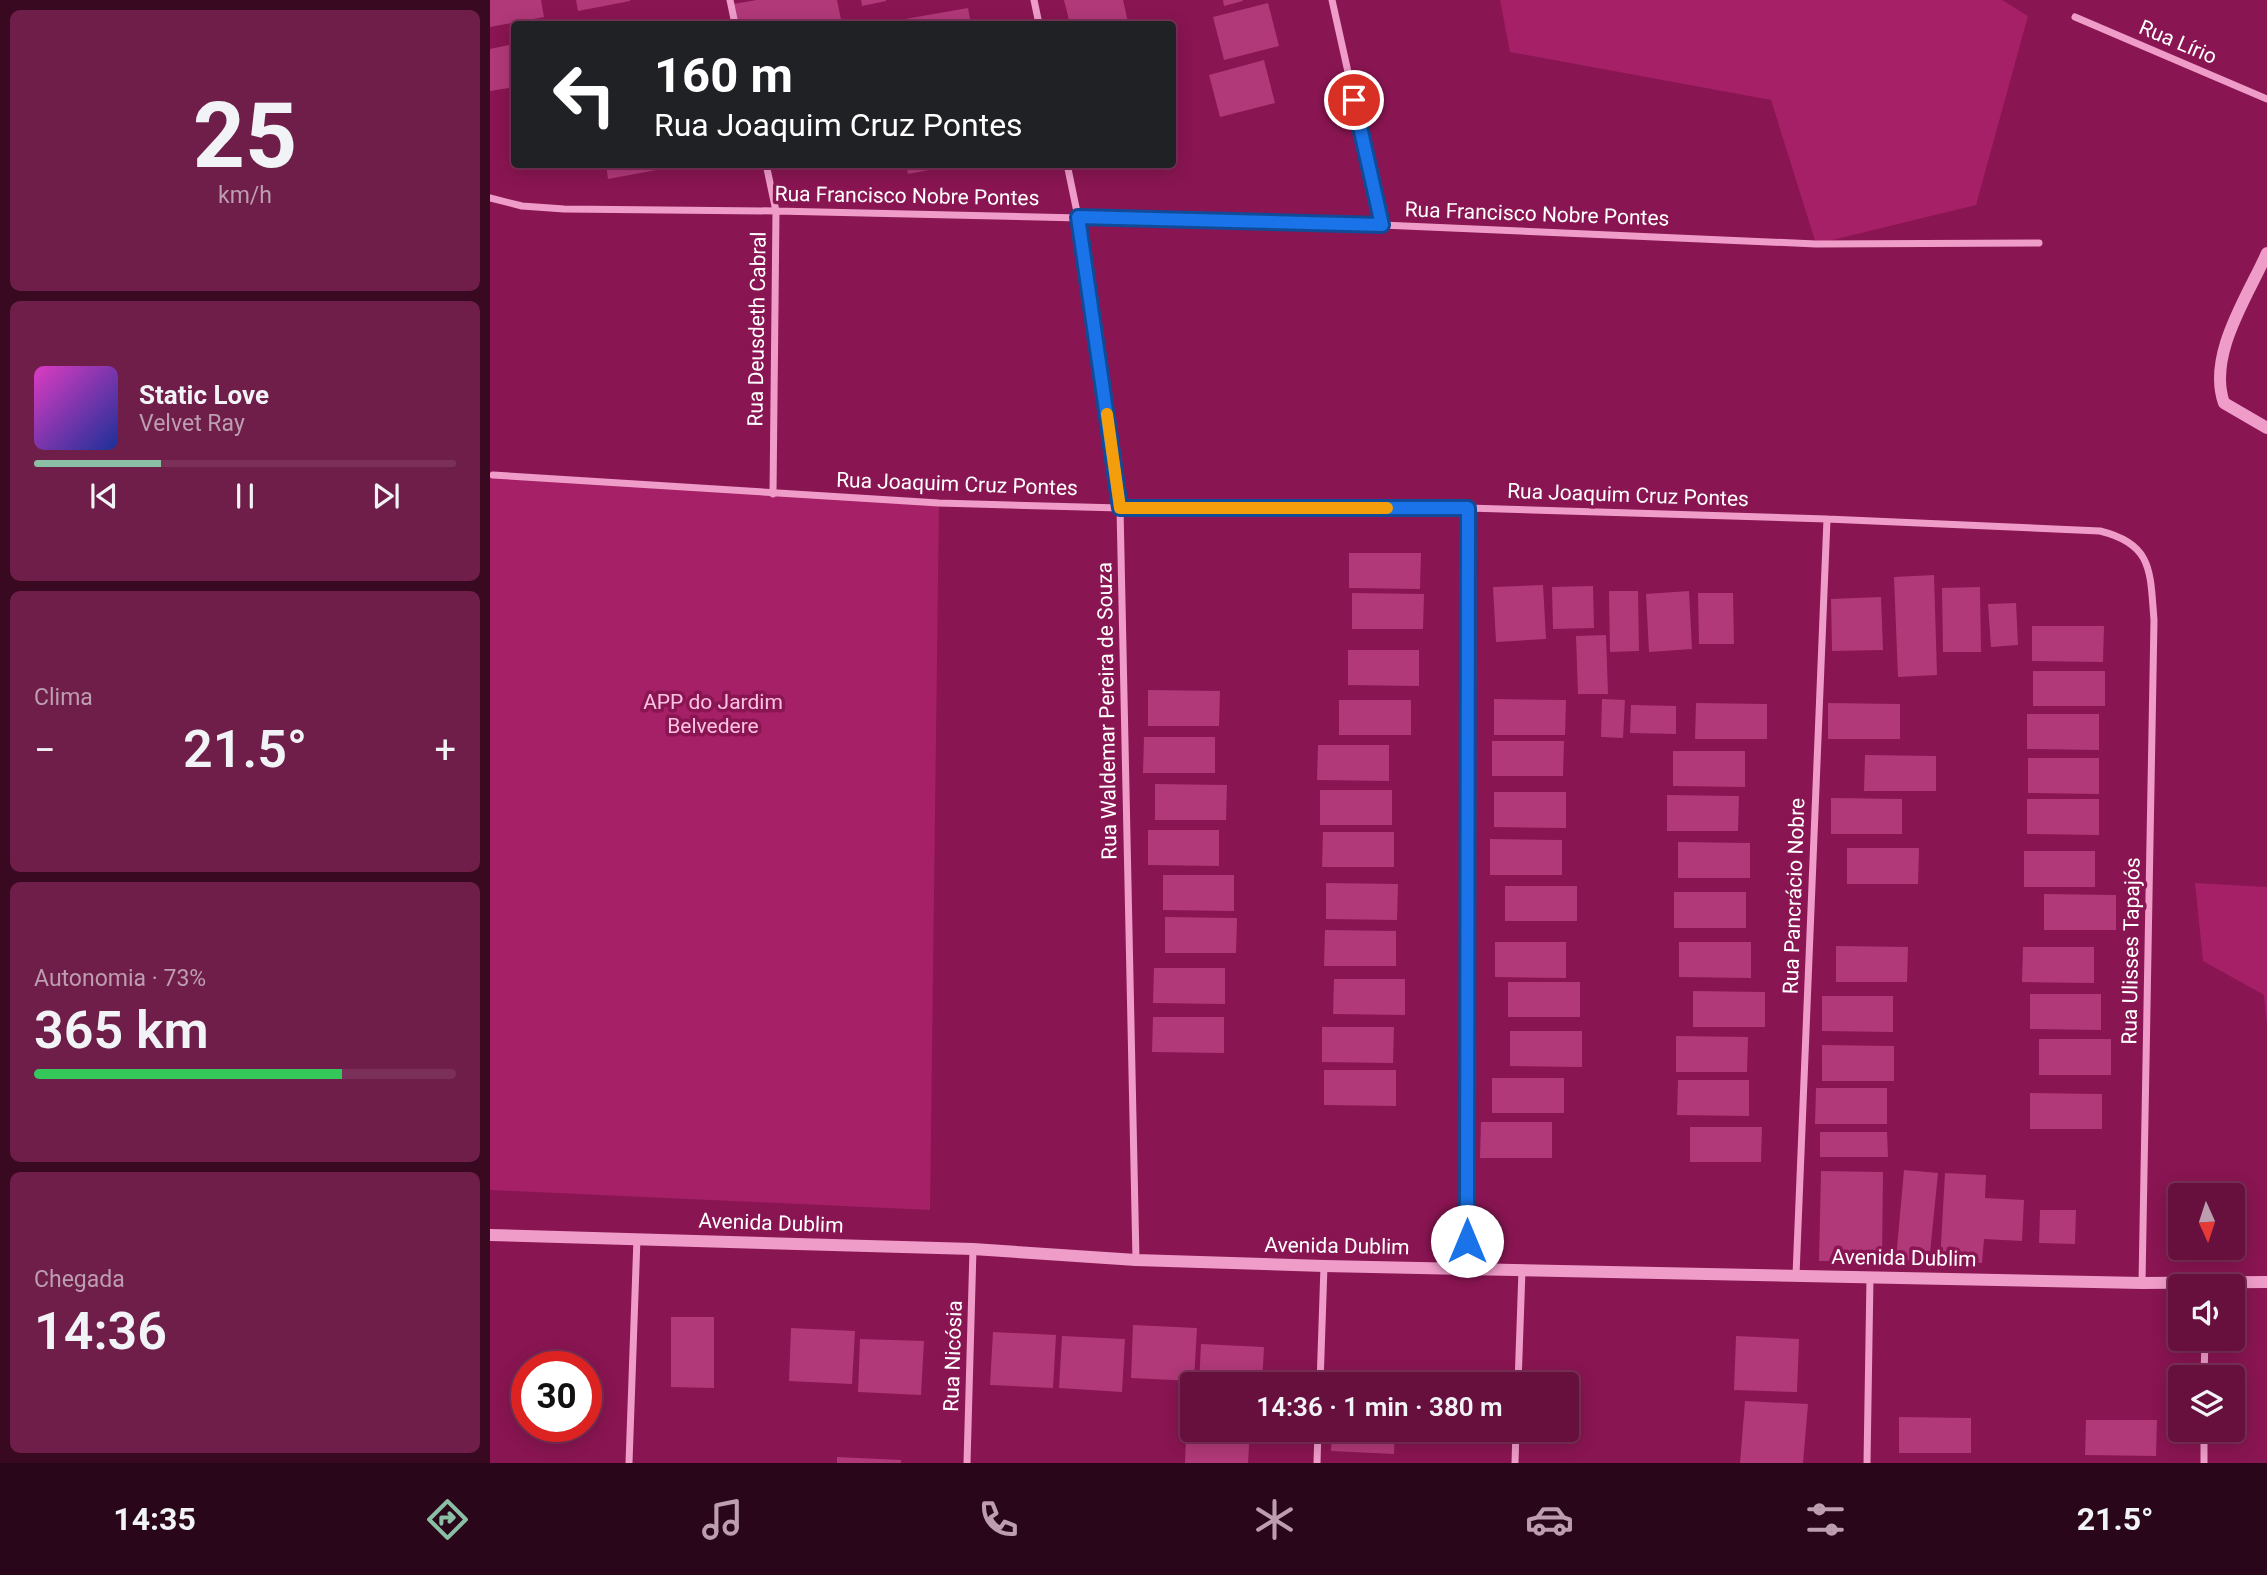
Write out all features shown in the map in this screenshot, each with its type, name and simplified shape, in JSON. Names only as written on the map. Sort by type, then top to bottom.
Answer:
[{"type":"street","points":[[730,0],[734,21]]},
{"type":"street","points":[[1034,0],[1038,21]]},
{"type":"street","points":[[1332,0],[1382,225]]},
{"type":"street","name":"Rua Lírio","points":[[2075,17],[2267,99]]},
{"type":"street","name":"Rua Deusdeth Cabral","points":[[766,168],[776,211],[773,494]]},
{"type":"street","name":"Rua Waldemar Pereira de Souza","points":[[1068,168],[1078,217],[1120,508],[1136,1260]]},
{"type":"street","name":"Rua Francisco Nobre Pontes","points":[[490,198],[495,201],[564,209],[776,211],[1382,225],[1816,244],[2039,243]]},
{"type":"street","points":[[2267,253],[2229,339],[2219,379],[2224,403],[2267,428]]},
{"type":"street","name":"Rua Joaquim Cruz Pontes","points":[[494,475],[773,494],[1120,508],[1468,508],[2100,531],[2122,537],[2142,551],[2151,582],[2154,620]]},
{"type":"street","points":[[1467,1268],[1468,508]]},
{"type":"street","name":"Rua Pancrácio Nobre","points":[[1796,1275],[1827,519]]},
{"type":"street","name":"Rua Ulisses Tapajós","points":[[2142,1283],[2154,620]]},
{"type":"street","name":"Avenida Dublim","points":[[490,1235],[638,1237],[1324,1266],[2168,1283]]},
{"type":"street","points":[[629,1463],[638,1237]]},
{"type":"street","name":"Rua Nicósia","points":[[967,1463],[973,1250]]},
{"type":"street","points":[[1320,1372],[1324,1266]]},
{"type":"street","points":[[1518,1372],[1522,1269]]},
{"type":"street","points":[[1867,1463],[1870,1277]]},
{"type":"street","name":"Avenida Dublim","points":[[2245,1283],[2267,1282]]},
{"type":"street","points":[[1317,1463],[1318,1442]]},
{"type":"street","points":[[1515,1463],[1516,1442]]},
{"type":"street","points":[[2204,1442],[2204,1463]]},
{"type":"green space","points":[[1500,0],[2002,0],[2028,16],[1976,205],[1816,244],[1771,100],[1510,52]]},
{"type":"green space","name":"APP do Jardim Belvedere","points":[[490,476],[939,503],[930,1210],[490,1190]]},
{"type":"green space","points":[[2195,883],[2267,887],[2267,1026],[2264,995],[2203,961]]},
{"type":"building","points":[[490,0],[541,0],[544,17],[490,27]]},
{"type":"building","points":[[576,0],[630,0],[630,1],[578,11]]},
{"type":"building","points":[[757,0],[837,0],[841,21],[736,21],[733,4]]},
{"type":"building","points":[[861,0],[886,0],[886,1],[862,6]]},
{"type":"building","points":[[1064,0],[1123,0],[1128,21],[1069,21]]},
{"type":"building","points":[[1223,0],[1242,0],[1243,1],[1224,6]]},
{"type":"building","points":[[1268,3],[1279,46],[1224,60],[1213,17]]},
{"type":"building","points":[[968,8],[970,21],[893,21]]},
{"type":"building","points":[[511,45],[511,88],[490,91],[490,49]]},
{"type":"building","points":[[1264,60],[1275,103],[1220,117],[1209,75]]},
{"type":"building","points":[[607,168],[667,168],[608,179]]},
{"type":"building","points":[[907,168],[940,168],[908,174]]},
{"type":"building","points":[[1349,553],[1421,553],[1420,589],[1349,588]]},
{"type":"building","points":[[1934,575],[1937,675],[1898,677],[1894,577]]},
{"type":"building","points":[[1543,585],[1546,639],[1496,642],[1493,587]]},
{"type":"building","points":[[1593,586],[1594,628],[1553,629],[1552,587]]},
{"type":"building","points":[[1980,587],[1981,652],[1943,652],[1942,588]]},
{"type":"building","points":[[1609,591],[1638,591],[1639,651],[1610,652]]},
{"type":"building","points":[[1689,591],[1692,649],[1649,652],[1646,594]]},
{"type":"building","points":[[1352,593],[1424,594],[1423,629],[1352,629]]},
{"type":"building","points":[[1698,593],[1733,593],[1734,644],[1699,644]]},
{"type":"building","points":[[1881,597],[1883,650],[1832,651],[1831,599]]},
{"type":"building","points":[[2016,603],[2018,645],[1991,647],[1988,604]]},
{"type":"building","points":[[2032,626],[2104,626],[2103,662],[2032,661]]},
{"type":"building","points":[[1606,635],[1608,694],[1578,694],[1576,636]]},
{"type":"building","points":[[1348,650],[1419,650],[1419,686],[1348,685]]},
{"type":"building","points":[[2033,671],[2105,671],[2105,706],[2033,706]]},
{"type":"building","points":[[1148,690],[1220,691],[1219,726],[1148,726]]},
{"type":"building","points":[[1494,699],[1566,700],[1565,735],[1494,735]]},
{"type":"building","points":[[1602,699],[1625,700],[1623,738],[1601,737]]},
{"type":"building","points":[[1339,700],[1411,700],[1411,735],[1339,735]]},
{"type":"building","points":[[1696,703],[1767,704],[1767,739],[1695,739]]},
{"type":"building","points":[[1828,703],[1900,704],[1900,739],[1828,739]]},
{"type":"building","points":[[1631,705],[1676,706],[1676,734],[1630,733]]},
{"type":"building","points":[[2027,714],[2099,714],[2099,750],[2027,749]]},
{"type":"building","points":[[1144,737],[1215,737],[1215,773],[1143,773]]},
{"type":"building","points":[[1492,741],[1564,741],[1563,776],[1492,776]]},
{"type":"building","points":[[1318,745],[1389,745],[1389,781],[1317,780]]},
{"type":"building","points":[[1673,751],[1745,751],[1745,787],[1673,786]]},
{"type":"building","points":[[1865,755],[1936,756],[1936,791],[1864,791]]},
{"type":"building","points":[[2028,758],[2099,758],[2099,794],[2028,793]]},
{"type":"building","points":[[1155,784],[1227,785],[1226,820],[1155,820]]},
{"type":"building","points":[[1320,790],[1392,790],[1392,825],[1320,825]]},
{"type":"building","points":[[1494,792],[1566,792],[1566,828],[1494,827]]},
{"type":"building","points":[[1667,795],[1739,796],[1738,831],[1667,831]]},
{"type":"building","points":[[1831,798],[1902,799],[1902,834],[1831,834]]},
{"type":"building","points":[[2027,799],[2099,799],[2099,835],[2027,834]]},
{"type":"building","points":[[1148,830],[1219,830],[1219,866],[1148,865]]},
{"type":"building","points":[[1323,832],[1394,832],[1394,867],[1322,867]]},
{"type":"building","points":[[1490,839],[1562,840],[1562,875],[1490,875]]},
{"type":"building","points":[[1678,842],[1750,843],[1750,878],[1678,878]]},
{"type":"building","points":[[1847,848],[1919,848],[1918,884],[1847,884]]},
{"type":"building","points":[[2024,851],[2095,851],[2095,887],[2024,887]]},
{"type":"building","points":[[1163,875],[1234,875],[1234,911],[1163,910]]},
{"type":"building","points":[[1326,883],[1398,884],[1397,920],[1326,919]]},
{"type":"building","points":[[1505,886],[1577,886],[1577,921],[1505,921]]},
{"type":"building","points":[[1674,892],[1746,892],[1746,928],[1674,928]]},
{"type":"building","points":[[2044,894],[2116,895],[2116,930],[2044,930]]},
{"type":"building","points":[[1165,917],[1237,918],[1236,953],[1165,953]]},
{"type":"building","points":[[1325,930],[1396,931],[1396,966],[1324,966]]},
{"type":"building","points":[[1495,942],[1566,942],[1566,978],[1495,977]]},
{"type":"building","points":[[1679,942],[1751,942],[1751,978],[1679,977]]},
{"type":"building","points":[[1836,946],[1908,947],[1907,982],[1836,982]]},
{"type":"building","points":[[2023,947],[2094,947],[2094,983],[2022,982]]},
{"type":"building","points":[[1154,968],[1225,968],[1225,1004],[1153,1003]]},
{"type":"building","points":[[1334,979],[1405,979],[1405,1015],[1333,1014]]},
{"type":"building","points":[[1508,982],[1580,982],[1580,1017],[1508,1017]]},
{"type":"building","points":[[1693,991],[1765,992],[1765,1027],[1693,1027]]},
{"type":"building","points":[[2030,994],[2101,994],[2101,1030],[2030,1029]]},
{"type":"building","points":[[1822,996],[1893,996],[1893,1032],[1822,1031]]},
{"type":"building","points":[[1153,1017],[1224,1017],[1224,1053],[1152,1052]]},
{"type":"building","points":[[1322,1027],[1394,1027],[1393,1063],[1322,1062]]},
{"type":"building","points":[[1510,1031],[1582,1031],[1582,1067],[1510,1066]]},
{"type":"building","points":[[1676,1036],[1748,1037],[1747,1072],[1676,1072]]},
{"type":"building","points":[[2039,1039],[2111,1039],[2111,1075],[2039,1075]]},
{"type":"building","points":[[1822,1045],[1894,1046],[1894,1081],[1822,1081]]},
{"type":"building","points":[[1324,1070],[1396,1070],[1396,1106],[1324,1105]]},
{"type":"building","points":[[1492,1078],[1564,1078],[1564,1113],[1492,1113]]},
{"type":"building","points":[[1678,1080],[1749,1080],[1749,1116],[1677,1115]]},
{"type":"building","points":[[1816,1088],[1887,1088],[1887,1124],[1815,1124]]},
{"type":"building","points":[[2030,1093],[2102,1094],[2102,1129],[2030,1129]]},
{"type":"building","points":[[1481,1122],[1552,1122],[1552,1158],[1480,1158]]},
{"type":"building","points":[[1690,1127],[1762,1127],[1761,1162],[1690,1162]]},
{"type":"building","points":[[1820,1132],[1887,1132],[1888,1157],[1820,1157]]},
{"type":"building","points":[[1904,1170],[1938,1173],[1929,1263],[1896,1259]]},
{"type":"building","points":[[1821,1171],[1883,1172],[1882,1262],[1819,1261]]},
{"type":"building","points":[[1945,1173],[1986,1175],[1985,1198],[2024,1200],[2022,1241],[1984,1239],[1982,1263],[1940,1261]]},
{"type":"building","points":[[2040,1210],[2076,1210],[2075,1244],[2039,1243]]},
{"type":"building","points":[[671,1317],[714,1317],[714,1388],[671,1387]]},
{"type":"building","points":[[1133,1325],[1197,1328],[1195,1372],[1180,1372],[1180,1380],[1131,1378]]},
{"type":"building","points":[[791,1328],[855,1331],[852,1384],[789,1381]]},
{"type":"building","points":[[993,1332],[1056,1335],[1053,1388],[990,1385]]},
{"type":"building","points":[[1062,1336],[1125,1339],[1122,1392],[1059,1388]]},
{"type":"building","points":[[1736,1336],[1799,1339],[1797,1392],[1734,1390]]},
{"type":"building","points":[[860,1339],[924,1341],[921,1395],[858,1392]]},
{"type":"building","points":[[1201,1344],[1264,1347],[1263,1372],[1200,1372]]},
{"type":"building","points":[[1745,1401],[1808,1404],[1803,1463],[1740,1463]]},
{"type":"building","points":[[1899,1417],[1971,1418],[1971,1453],[1899,1453]]},
{"type":"building","points":[[2086,1420],[2157,1420],[2156,1456],[2085,1455]]},
{"type":"building","points":[[1186,1442],[1249,1442],[1248,1463],[1185,1463]]},
{"type":"building","points":[[1331,1442],[1394,1442],[1394,1454],[1331,1451]]},
{"type":"building","points":[[837,1457],[901,1460],[901,1463],[837,1463]]},
{"type":"slow traffic","points":[[1107,414],[1120,508],[1387,508]]},
{"type":"route","points":[[1354,100],[1382,225],[1078,217],[1120,508],[1468,508],[1467,1241]]}]
